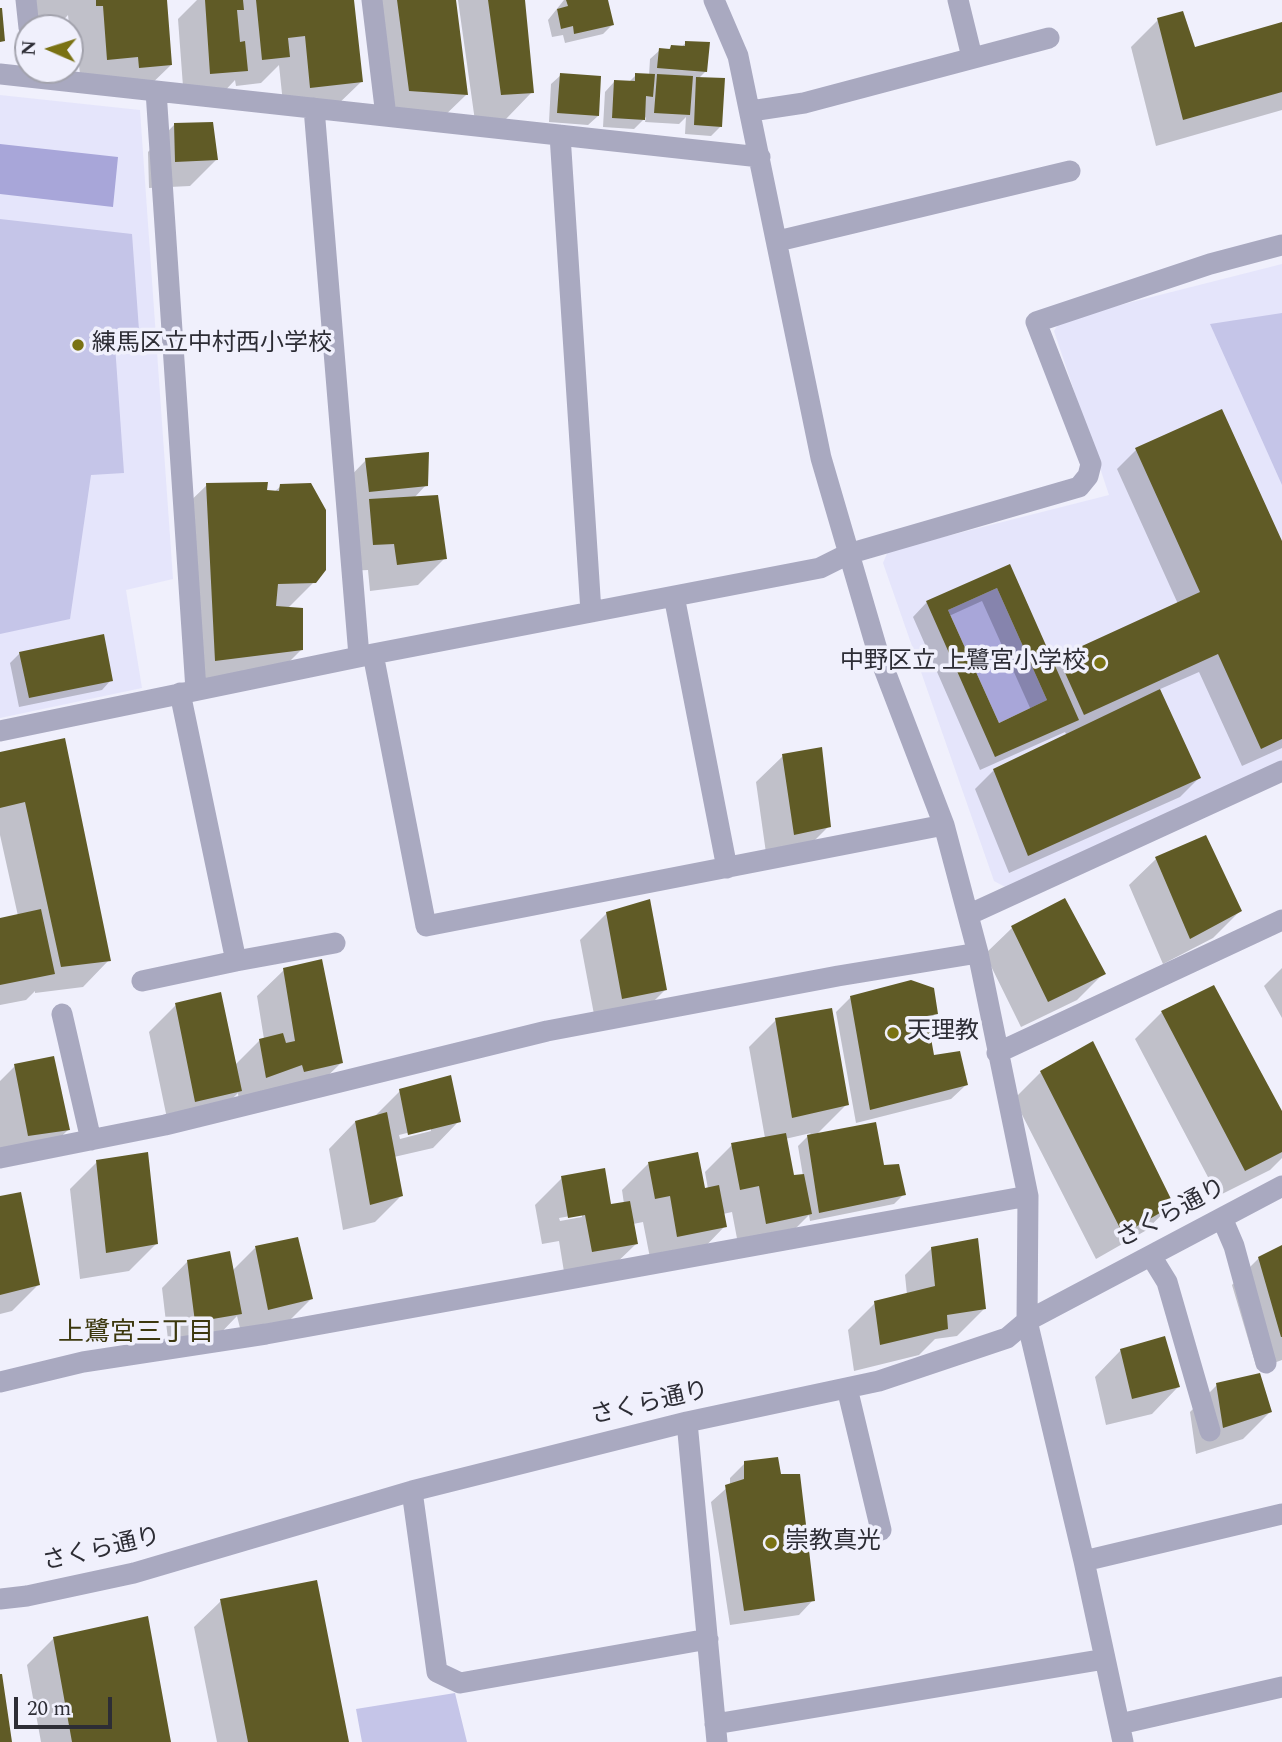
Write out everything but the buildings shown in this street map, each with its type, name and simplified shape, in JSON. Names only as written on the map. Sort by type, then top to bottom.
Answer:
[{"type":"street","points":[[372,0],[386,116]]},
{"type":"street","points":[[714,0],[738,56],[751,111],[821,458],[878,653],[944,825],[978,953],[1028,1196],[1027,1321],[1122,1733],[1282,1687]]},
{"type":"street","points":[[958,0],[972,57]]},
{"type":"street","points":[[751,111],[804,103],[1049,38]]},
{"type":"street","points":[[84,81],[760,157]]},
{"type":"street","points":[[156,91],[188,692],[236,961]]},
{"type":"street","points":[[314,108],[366,655],[426,926],[944,825]]},
{"type":"street","points":[[560,135],[591,612]]},
{"type":"street","points":[[778,241],[1070,171]]},
{"type":"street","points":[[0,731],[366,655],[820,568],[848,554],[1079,487],[1088,476],[1091,464],[1036,322],[1210,264],[1282,245]]},
{"type":"street","points":[[674,596],[727,868]]},
{"type":"street","points":[[968,915],[1282,771]]},
{"type":"street","points":[[997,1053],[1282,920]]},
{"type":"street","points":[[142,981],[335,943]]},
{"type":"street","points":[[0,1158],[165,1125],[547,1031],[838,976],[978,953]]},
{"type":"street","points":[[62,1014],[91,1140]]},
{"type":"street","name":"さくら通り","points":[[0,1599],[27,1596],[134,1573],[412,1491],[687,1422],[879,1381],[1007,1338],[1027,1321],[1282,1186]]},
{"type":"street","points":[[0,1382],[83,1363],[266,1334],[1028,1196]]},
{"type":"street","points":[[1222,1218],[1234,1246],[1266,1363]]},
{"type":"street","points":[[1151,1256],[1167,1282],[1210,1431]]},
{"type":"street","points":[[847,1388],[881,1530]]},
{"type":"street","points":[[687,1422],[716,1733],[1105,1659]]},
{"type":"street","points":[[412,1491],[437,1672],[460,1683],[708,1639]]},
{"type":"street","points":[[1084,1561],[1282,1514]]},
{"type":"shaded area","name":"練馬区立中村西小学校","points":[[0,95],[140,110],[173,579],[126,590],[142,688],[0,718]]},
{"type":"shaded area","points":[[0,144],[118,157],[113,207],[0,194]]},
{"type":"shaded area","points":[[0,219],[132,234],[139,330],[114,331],[124,473],[91,475],[70,619],[0,634]]},
{"type":"shaded area","name":"中野区立 上鷺宮小学校","points":[[1282,264],[1282,762],[1007,888],[994,881],[883,563],[888,551],[1109,495],[1054,331],[1061,320]]},
{"type":"shaded area","points":[[1282,313],[1282,485],[1210,324]]},
{"type":"shaded area","points":[[997,588],[1047,700],[999,723],[948,610]]},
{"type":"shaded area","points":[[455,1693],[467,1742],[362,1742],[356,1709]]},
{"type":"place","name":"練馬区立中村西小学校","points":[[78,345]]},
{"type":"place","name":"中野区立 上鷺宮小学校","points":[[1100,663]]},
{"type":"place","name":"天理教","points":[[893,1033]]},
{"type":"place","name":"崇教真光","points":[[771,1543]]},
{"type":"district","name":"上鷺宮三丁目","points":[[136,1335]]}]
